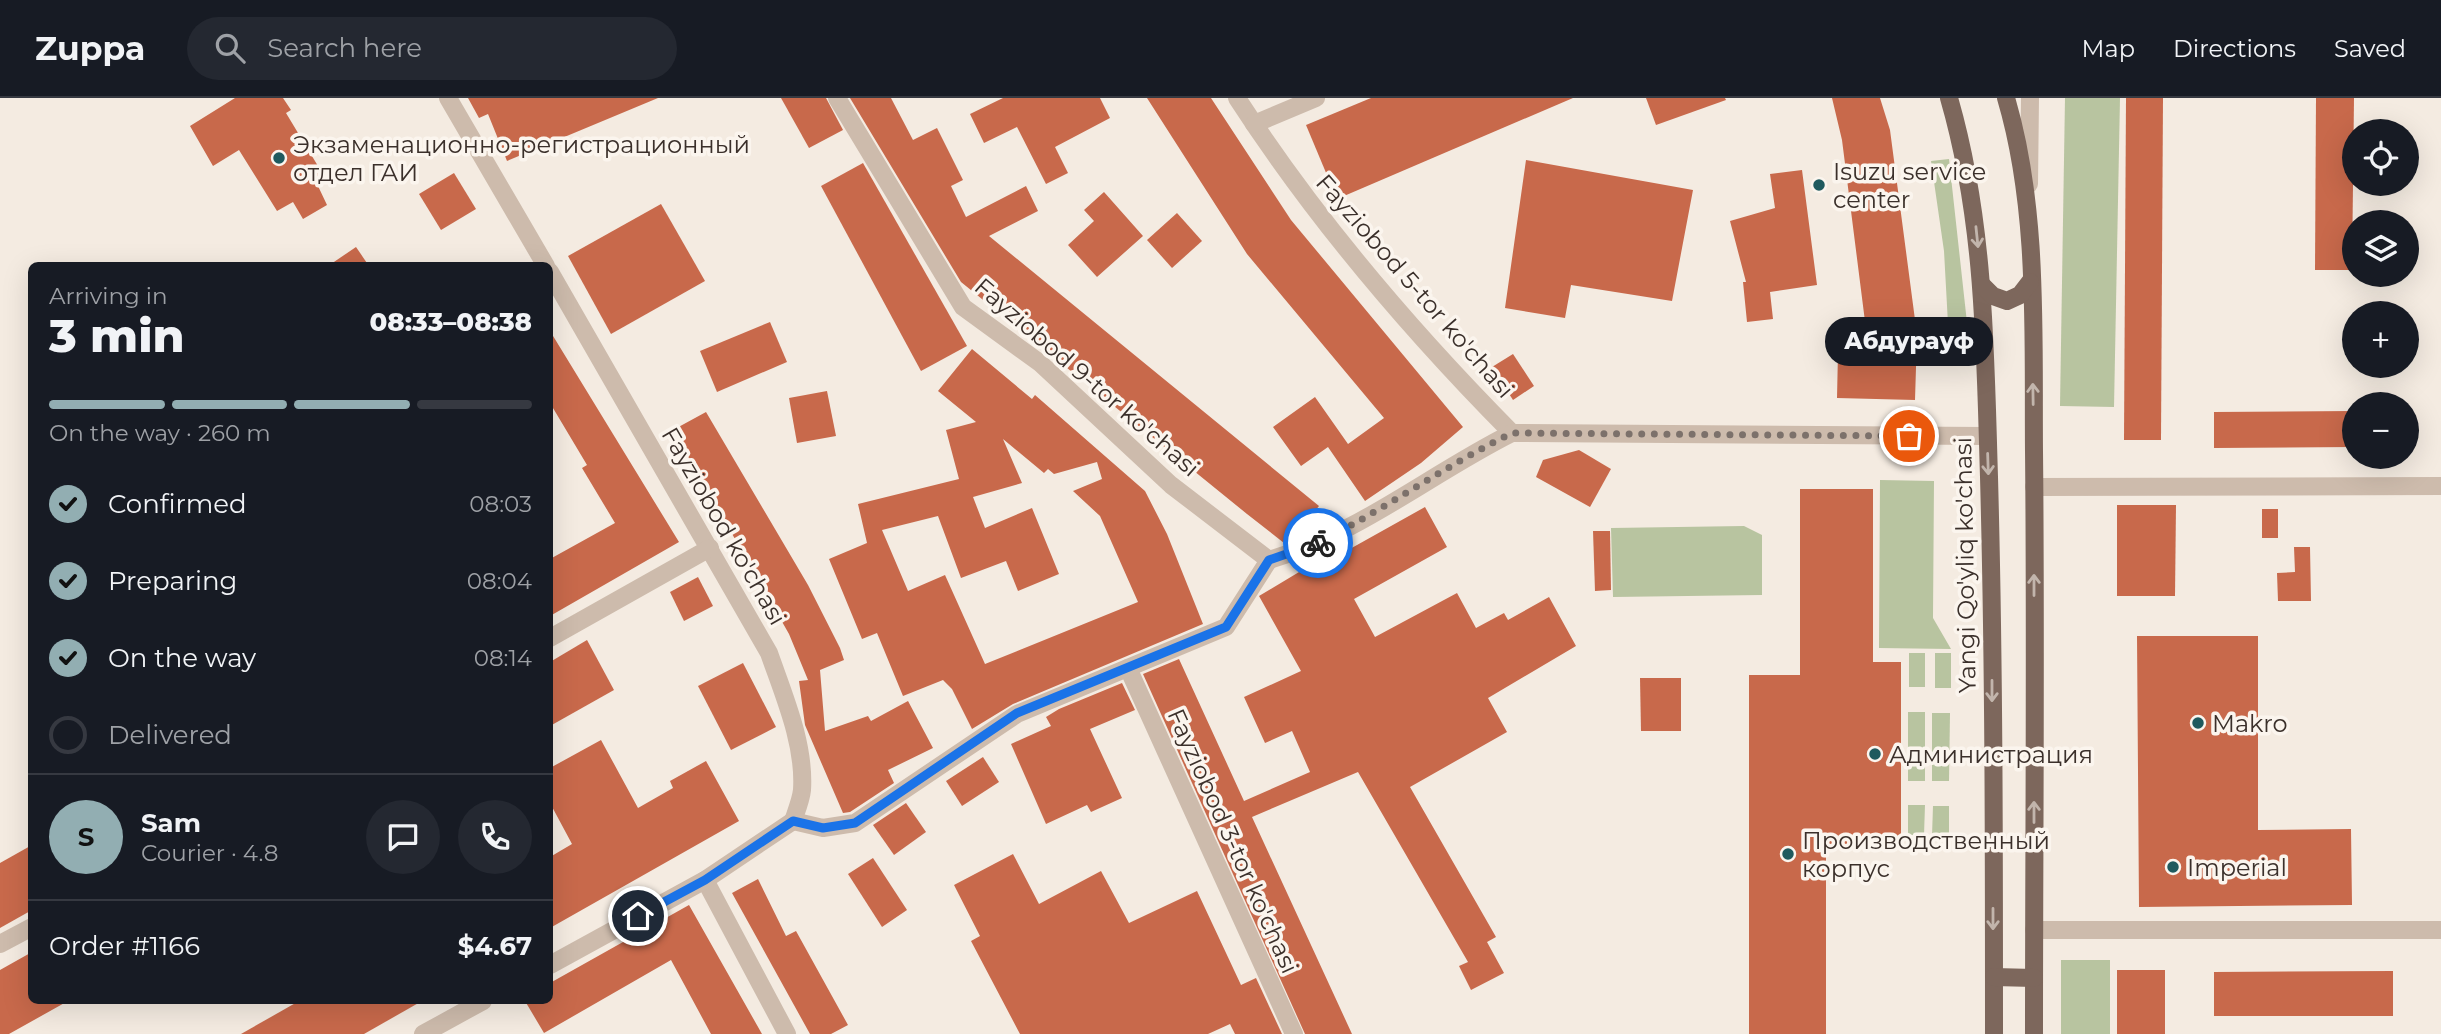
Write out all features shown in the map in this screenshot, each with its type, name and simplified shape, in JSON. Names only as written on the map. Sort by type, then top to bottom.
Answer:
[{"type":"main road","name":"Yangi Qo'yliq ko'chasi","points":[[1949,98],[1971,188],[1982,285],[1992,598],[1994,1034]]},
{"type":"main road","points":[[2006,98],[2015,132],[2028,212],[2034,487],[2034,1034]]},
{"type":"main road","points":[[1982,285],[1993,296],[2007,301],[2020,295],[2030,282]]},
{"type":"main road","points":[[1994,977],[2034,978]]},
{"type":"street","points":[[448,98],[544,262]]},
{"type":"street","name":"Fayziobod 9-tor ko'chasi","points":[[837,98],[963,307],[1040,363],[1171,485],[1269,560]]},
{"type":"street","name":"Fayziobod 5-tor ko'chasi","points":[[1237,98],[1349,254],[1512,433]]},
{"type":"street","points":[[1254,124],[1316,98]]},
{"type":"street","points":[[2028,212],[2031,98]]},
{"type":"street","name":"Fayziobod ko'chasi","points":[[553,277],[769,653],[787,704],[800,758],[802,792],[793,821]]},
{"type":"street","points":[[553,963],[705,880],[793,821],[823,828],[855,823],[1017,713],[1226,627],[1269,560],[1303,550],[1352,526],[1460,459],[1512,433],[1987,436]]},
{"type":"street","points":[[2034,487],[2441,486]]},
{"type":"street","points":[[553,636],[710,548]]},
{"type":"street","name":"Fayziobod 3-tor ko'chasi","points":[[1128,668],[1294,1034]]},
{"type":"street","points":[[705,880],[787,1034]]},
{"type":"street","points":[[0,944],[28,929]]},
{"type":"street","points":[[2034,930],[2441,930]]},
{"type":"street","points":[[423,1034],[478,1004]]},
{"type":"green space","points":[[2065,98],[2120,98],[2114,407],[2060,406]]},
{"type":"green space","points":[[1949,159],[1969,341],[1949,342],[1944,251],[1931,161]]},
{"type":"green space","points":[[1880,480],[1934,481],[1933,618],[1951,649],[1879,648]]},
{"type":"green space","points":[[1744,526],[1762,535],[1762,595],[1613,597],[1611,528]]},
{"type":"green space","points":[[1909,653],[1925,653],[1925,687],[1909,687]]},
{"type":"green space","points":[[1935,653],[1951,653],[1951,688],[1935,688]]},
{"type":"green space","points":[[1908,712],[1925,712],[1925,781],[1908,781]]},
{"type":"green space","points":[[1932,713],[1950,713],[1949,781],[1932,781]]},
{"type":"green space","points":[[1908,805],[1925,805],[1924,835],[1908,835]]},
{"type":"green space","points":[[1933,806],[1949,806],[1949,836],[1932,836]]},
{"type":"green space","points":[[2061,960],[2110,960],[2110,1034],[2061,1034]]},
{"type":"building","name":"Экзаменационно-регистрационный отдел ГАИ","points":[[235,98],[283,98],[291,110],[286,113],[327,181],[318,186],[327,205],[303,219],[293,202],[277,211],[239,150],[213,166],[190,126]]},
{"type":"building","points":[[468,98],[658,98],[507,161],[488,114],[479,118]]},
{"type":"building","points":[[781,98],[826,98],[843,130],[809,148]]},
{"type":"building","points":[[850,98],[891,98],[913,140],[937,128],[963,180],[951,186],[966,217],[1026,186],[1038,211],[989,236],[1319,506],[1292,540],[1284,543],[961,282]]},
{"type":"building","points":[[1003,98],[1100,98],[1110,118],[1055,147],[1068,173],[1046,184],[1017,127],[984,143],[970,114]]},
{"type":"building","points":[[1147,98],[1211,98],[1291,220],[1463,427],[1421,463],[1365,501],[1328,447],[1301,466],[1273,427],[1315,397],[1348,444],[1384,418],[1247,254]]},
{"type":"building","points":[[1371,98],[1573,98],[1337,199],[1306,125]]},
{"type":"building","points":[[1646,98],[1725,98],[1726,100],[1656,125]]},
{"type":"building","points":[[1832,98],[1880,98],[1890,130],[1917,335],[1915,400],[1837,398],[1838,352],[1869,353],[1842,140]]},
{"type":"building","points":[[2126,98],[2163,98],[2161,440],[2124,440]]},
{"type":"building","points":[[2316,98],[2354,98],[2354,119],[2342,119],[2342,196],[2353,196],[2353,210],[2342,210],[2342,270],[2315,270]]},
{"type":"building","points":[[1526,160],[1693,190],[1672,301],[1571,285],[1565,318],[1505,308]]},
{"type":"building","points":[[863,163],[967,346],[921,371],[821,186]]},
{"type":"building","points":[[1802,170],[1817,285],[1770,292],[1773,319],[1747,322],[1743,282],[1746,282],[1730,221],[1775,208],[1770,174]]},
{"type":"building","points":[[454,173],[476,209],[441,230],[419,194]]},
{"type":"building","points":[[1104,192],[1143,236],[1097,277],[1068,245],[1094,221],[1084,210]]},
{"type":"building","points":[[661,204],[705,281],[611,334],[568,256]]},
{"type":"building","points":[[1177,213],[1202,241],[1172,268],[1147,240]]},
{"type":"building","points":[[356,247],[366,262],[334,262]]},
{"type":"building","points":[[770,322],[787,362],[717,392],[700,351]]},
{"type":"building","points":[[553,336],[679,542],[553,614],[553,557],[615,523],[582,468],[587,465],[553,408]]},
{"type":"building","points":[[972,349],[1032,399],[1035,395],[1145,491],[1167,534],[1203,624],[1013,704],[972,729],[952,689],[943,680],[903,696],[877,633],[862,639],[829,559],[867,543],[858,504],[959,479],[946,430],[976,422],[938,391]],"holes":[[[1003,439],[1044,473],[1048,469],[1054,474],[1097,462],[1102,479],[1073,491],[1100,516],[1138,602],[985,664],[945,575],[908,591],[882,530],[938,516],[961,578],[1006,561],[1018,591],[1059,574],[1032,508],[985,528],[973,497],[1022,483]]]},
{"type":"building","points":[[1513,354],[1534,386],[1513,400],[1492,367]]},
{"type":"building","points":[[827,391],[836,436],[797,443],[789,398]]},
{"type":"building","points":[[2342,411],[2342,447],[2214,448],[2214,412]]},
{"type":"building","points":[[706,412],[808,585],[840,648],[844,660],[820,670],[825,731],[868,716],[871,721],[908,701],[933,748],[888,770],[894,783],[850,812],[843,813],[805,725],[799,681],[808,680],[789,634],[673,430]]},
{"type":"building","points":[[1579,450],[1611,469],[1590,507],[1536,477],[1543,460]]},
{"type":"building","points":[[1800,489],[1873,489],[1873,662],[1901,662],[1901,846],[1826,847],[1826,1034],[1749,1034],[1749,675],[1800,675]]},
{"type":"building","points":[[2117,505],[2176,505],[2175,596],[2117,596]]},
{"type":"building","points":[[1425,507],[1447,547],[1354,599],[1375,637],[1457,593],[1476,628],[1504,613],[1508,620],[1549,597],[1576,646],[1488,698],[1507,732],[1410,787],[1496,937],[1487,942],[1504,973],[1471,990],[1459,966],[1468,962],[1358,772],[1252,817],[1352,1034],[1305,1034],[1143,674],[1179,659],[1244,801],[1310,772],[1292,731],[1265,743],[1244,697],[1301,671],[1259,596],[1329,554],[1332,559]]},
{"type":"building","points":[[2262,509],[2278,509],[2278,538],[2262,538]]},
{"type":"building","points":[[1593,531],[1610,531],[1611,590],[1595,591]]},
{"type":"building","points":[[2294,547],[2310,547],[2311,601],[2278,601],[2277,573],[2295,572]]},
{"type":"building","points":[[698,577],[713,606],[684,621],[670,592]]},
{"type":"building","points":[[2137,636],[2258,636],[2258,830],[2351,829],[2352,905],[2139,907]]},
{"type":"building","points":[[587,640],[614,690],[553,724],[553,660]]},
{"type":"building","points":[[743,663],[776,727],[731,750],[698,686]]},
{"type":"building","points":[[1640,678],[1681,678],[1681,731],[1641,731]]},
{"type":"building","points":[[1122,683],[1135,710],[1090,729],[1122,798],[1091,812],[1087,805],[1046,824],[1011,744],[1051,726],[1046,717],[1059,709]]},
{"type":"building","points":[[601,740],[638,808],[673,788],[670,781],[706,761],[739,821],[553,926],[553,855],[572,844],[553,809],[553,766]]},
{"type":"building","points":[[983,757],[999,782],[962,806],[946,781]]},
{"type":"building","points":[[906,803],[926,832],[894,855],[873,825]]},
{"type":"building","points":[[28,847],[28,912],[0,928],[0,863]]},
{"type":"building","points":[[1013,854],[1039,904],[1101,871],[1129,923],[1197,891],[1241,985],[1256,978],[1282,1034],[1235,1034],[1230,1024],[1208,1034],[1020,1034],[971,941],[980,936],[954,885]]},
{"type":"building","points":[[873,858],[907,910],[882,927],[848,874]]},
{"type":"building","points":[[758,879],[786,936],[796,931],[848,1025],[831,1034],[810,1034],[732,893]]},
{"type":"building","points":[[689,905],[762,1034],[711,1034],[671,960],[544,1033],[527,1004],[553,1004],[553,981]]},
{"type":"building","points":[[28,954],[28,1004],[63,1004],[9,1034],[0,1034],[0,970]]},
{"type":"building","points":[[2117,970],[2165,970],[2165,1034],[2117,1034]]},
{"type":"building","points":[[2393,971],[2393,1016],[2214,1016],[2214,972]]},
{"type":"building","points":[[294,1004],[417,1004],[364,1034],[241,1034]]},
{"type":"way so far","points":[[1318,543],[1385,507],[1460,459],[1512,433],[1909,436]]},
{"type":"place","name":"Экзаменационно-регистрационный отдел ГАИ","points":[[279,158]]},
{"type":"place","name":"Isuzu service center","points":[[1819,185]]},
{"type":"place","name":"Абдурауф","points":[[1909,436]]},
{"type":"place","name":"Makro","points":[[2198,723]]},
{"type":"place","name":"Администрация","points":[[1875,754]]},
{"type":"place","name":"Производственный корпус","points":[[1788,854]]},
{"type":"place","name":"Imperial","points":[[2173,867]]},
{"type":"route","points":[[638,916],[705,880],[793,821],[823,828],[855,823],[1017,713],[1226,627],[1269,560],[1318,543]]}]
